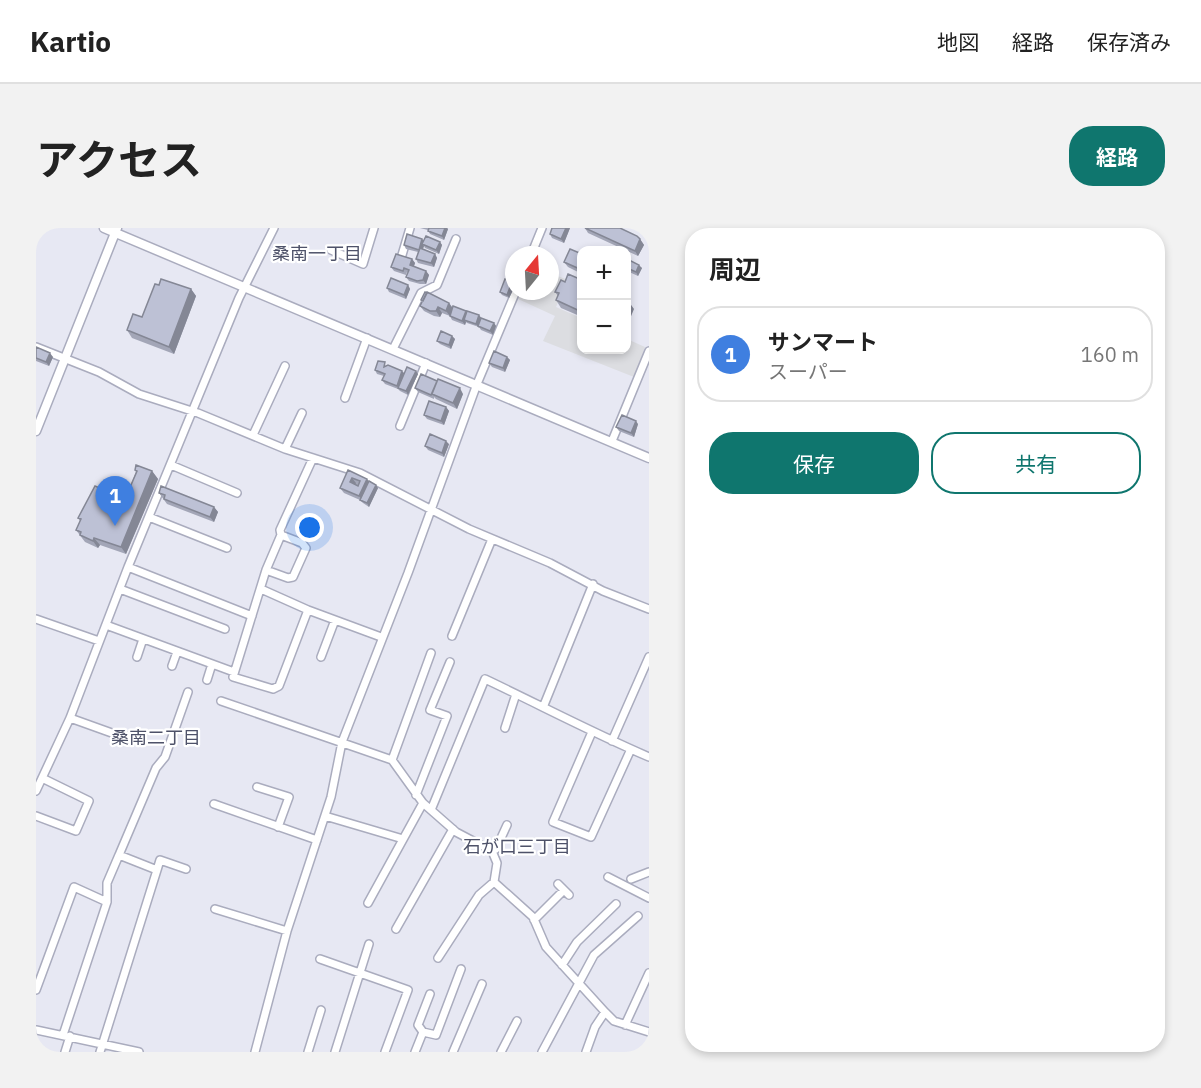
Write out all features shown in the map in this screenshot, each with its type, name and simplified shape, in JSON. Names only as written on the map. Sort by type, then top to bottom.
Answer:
[{"type":"street","points":[[104,228],[116,230],[649,458]]},
{"type":"street","points":[[36,791],[70,718],[128,567],[245,287],[274,228]]},
{"type":"street","points":[[331,250],[363,264],[374,228]]},
{"type":"street","points":[[402,255],[408,228]]},
{"type":"street","points":[[535,246],[542,228]]},
{"type":"street","points":[[36,431],[116,230]]},
{"type":"street","points":[[393,349],[421,293],[436,285],[456,239]]},
{"type":"street","points":[[255,1052],[287,931],[325,816],[342,742],[477,384],[512,300]]},
{"type":"street","points":[[345,398],[367,338]]},
{"type":"street","points":[[36,347],[99,372],[140,394],[285,449],[360,473],[492,539],[649,609]]},
{"type":"street","points":[[612,441],[649,351]]},
{"type":"street","points":[[400,426],[426,363]]},
{"type":"street","points":[[253,435],[285,366]]},
{"type":"street","points":[[285,449],[302,413]]},
{"type":"street","points":[[308,610],[279,686],[273,689],[233,677],[266,570],[281,536],[280,530],[287,510],[313,458]]},
{"type":"street","points":[[171,465],[237,493]]},
{"type":"street","points":[[149,517],[227,548]]},
{"type":"street","points":[[266,570],[288,578],[293,577],[306,548],[302,543],[281,536]]},
{"type":"street","points":[[452,636],[492,539]]},
{"type":"street","points":[[128,567],[252,616]]},
{"type":"street","points":[[544,705],[593,584]]},
{"type":"street","points":[[120,589],[225,629]]},
{"type":"street","points":[[261,589],[308,610],[381,637]]},
{"type":"street","points":[[36,619],[99,641]]},
{"type":"street","points":[[321,657],[335,620]]},
{"type":"street","points":[[106,625],[234,672]]},
{"type":"street","points":[[137,657],[143,639]]},
{"type":"street","points":[[172,666],[177,652]]},
{"type":"street","points":[[392,760],[430,653]]},
{"type":"street","points":[[612,741],[649,657]]},
{"type":"street","points":[[416,795],[447,716],[430,710],[450,662]]},
{"type":"street","points":[[207,680],[212,664]]},
{"type":"street","points":[[431,810],[485,679],[544,705],[568,722],[649,757]]},
{"type":"street","points":[[65,1052],[66,1036],[107,902],[107,883],[156,768],[165,757],[188,692]]},
{"type":"street","points":[[505,728],[516,694]]},
{"type":"street","points":[[221,701],[392,760],[423,803],[453,829],[492,851],[497,863],[494,882],[479,895],[438,958]]},
{"type":"street","points":[[70,718],[123,737]]},
{"type":"street","points":[[592,732],[553,822],[591,837],[631,750]]},
{"type":"street","points":[[36,816],[76,831],[89,801],[42,778]]},
{"type":"street","points":[[257,787],[289,797],[278,827]]},
{"type":"street","points":[[368,903],[423,803]]},
{"type":"street","points":[[214,804],[317,840]]},
{"type":"street","points":[[325,816],[404,839]]},
{"type":"street","points":[[492,851],[496,849],[507,825]]},
{"type":"street","points":[[396,929],[453,829]]},
{"type":"street","points":[[119,855],[157,870]]},
{"type":"street","points":[[100,1052],[160,860],[186,870]]},
{"type":"street","points":[[631,879],[649,872]]},
{"type":"street","points":[[608,878],[649,897]]},
{"type":"street","points":[[494,882],[534,920],[546,947],[614,1021],[649,1032]]},
{"type":"street","points":[[534,920],[567,892],[558,884]]},
{"type":"street","points":[[36,990],[74,887],[107,902]]},
{"type":"street","points":[[562,965],[577,942],[616,903]]},
{"type":"street","points":[[215,909],[287,931]]},
{"type":"street","points":[[542,1052],[594,955],[638,916]]},
{"type":"street","points":[[335,1052],[369,944]]},
{"type":"street","points":[[320,959],[408,990],[385,1052]]},
{"type":"street","points":[[430,994],[418,1025],[423,1032],[436,1035],[461,969]]},
{"type":"street","points":[[625,1025],[649,973]]},
{"type":"street","points":[[453,1052],[482,984]]},
{"type":"street","points":[[308,1052],[321,1010]]},
{"type":"street","points":[[586,1052],[595,1028],[605,1012]]},
{"type":"street","points":[[501,1052],[517,1021]]},
{"type":"street","points":[[36,1030],[139,1052]]},
{"type":"street","points":[[416,1052],[423,1032]]},
{"type":"shaded area","points":[[559,276],[568,280],[556,307],[577,316],[577,354],[631,354],[631,341],[645,347],[634,377],[543,341],[555,316],[520,300],[559,300]]},
{"type":"building","points":[[429,228],[445,228],[442,236],[428,231]]},
{"type":"building","points":[[552,228],[566,228],[561,239],[550,234]]},
{"type":"building","points":[[585,228],[620,228],[640,239],[635,251],[631,249],[631,246],[624,246]]},
{"type":"building","points":[[407,234],[422,239],[419,250],[404,245]]},
{"type":"building","points":[[426,236],[440,242],[436,250],[422,244]]},
{"type":"building","points":[[420,248],[435,254],[431,263],[416,259]]},
{"type":"building","points":[[570,249],[577,252],[577,268],[564,262]]},
{"type":"building","points":[[396,254],[412,259],[410,265],[426,271],[423,280],[417,281],[406,277],[409,270],[404,268],[403,271],[391,267]]},
{"type":"building","points":[[631,261],[639,265],[636,272],[631,270]]},
{"type":"building","points":[[568,274],[577,278],[577,310],[556,300],[559,300],[561,280],[565,282]]},
{"type":"building","points":[[391,278],[408,285],[404,295],[387,288]]},
{"type":"building","points":[[161,279],[191,289],[169,347],[127,330],[133,314],[142,317],[155,284],[159,285]]},
{"type":"building","points":[[505,279],[505,294],[500,292]]},
{"type":"building","points":[[427,292],[449,303],[446,311],[438,307],[436,311],[430,311],[420,306]]},
{"type":"building","points":[[453,306],[466,311],[462,321],[450,316]]},
{"type":"building","points":[[467,311],[479,315],[476,324],[464,320]]},
{"type":"building","points":[[481,318],[494,323],[490,331],[478,326]]},
{"type":"building","points":[[441,331],[452,336],[449,345],[437,341]]},
{"type":"building","points":[[36,347],[50,353],[46,362],[36,358]]},
{"type":"building","points":[[494,351],[507,357],[503,368],[489,363]]},
{"type":"building","points":[[378,361],[385,362],[384,367],[388,365],[402,371],[397,386],[382,380],[385,374],[375,370]]},
{"type":"building","points":[[407,367],[416,371],[406,391],[398,388]]},
{"type":"building","points":[[421,374],[437,381],[431,395],[415,388]]},
{"type":"building","points":[[438,379],[460,388],[453,403],[432,394]]},
{"type":"building","points":[[429,401],[446,407],[441,421],[424,415]]},
{"type":"building","points":[[622,415],[636,421],[631,433],[616,427]]},
{"type":"building","points":[[430,434],[446,441],[442,453],[425,446]]},
{"type":"building","points":[[136,465],[152,471],[121,547],[94,538],[93,541],[80,535],[81,532],[76,530],[81,519],[78,518],[95,486],[125,499],[137,471],[135,470]]},
{"type":"building","points":[[348,470],[367,479],[359,496],[340,488]],"holes":[[[352,478],[360,481],[358,486],[350,482]]]},
{"type":"building","points":[[369,481],[376,485],[367,503],[360,500]]},
{"type":"building","points":[[161,486],[214,507],[210,517],[164,499],[165,495],[159,493]]},
{"type":"place","name":"サンマート","points":[[115,526]]},
{"type":"district","name":"桑南一丁目","points":[[317,253]]},
{"type":"district","name":"桑南二丁目","points":[[156,737]]},
{"type":"district","name":"石が口三丁目","points":[[517,846]]}]
